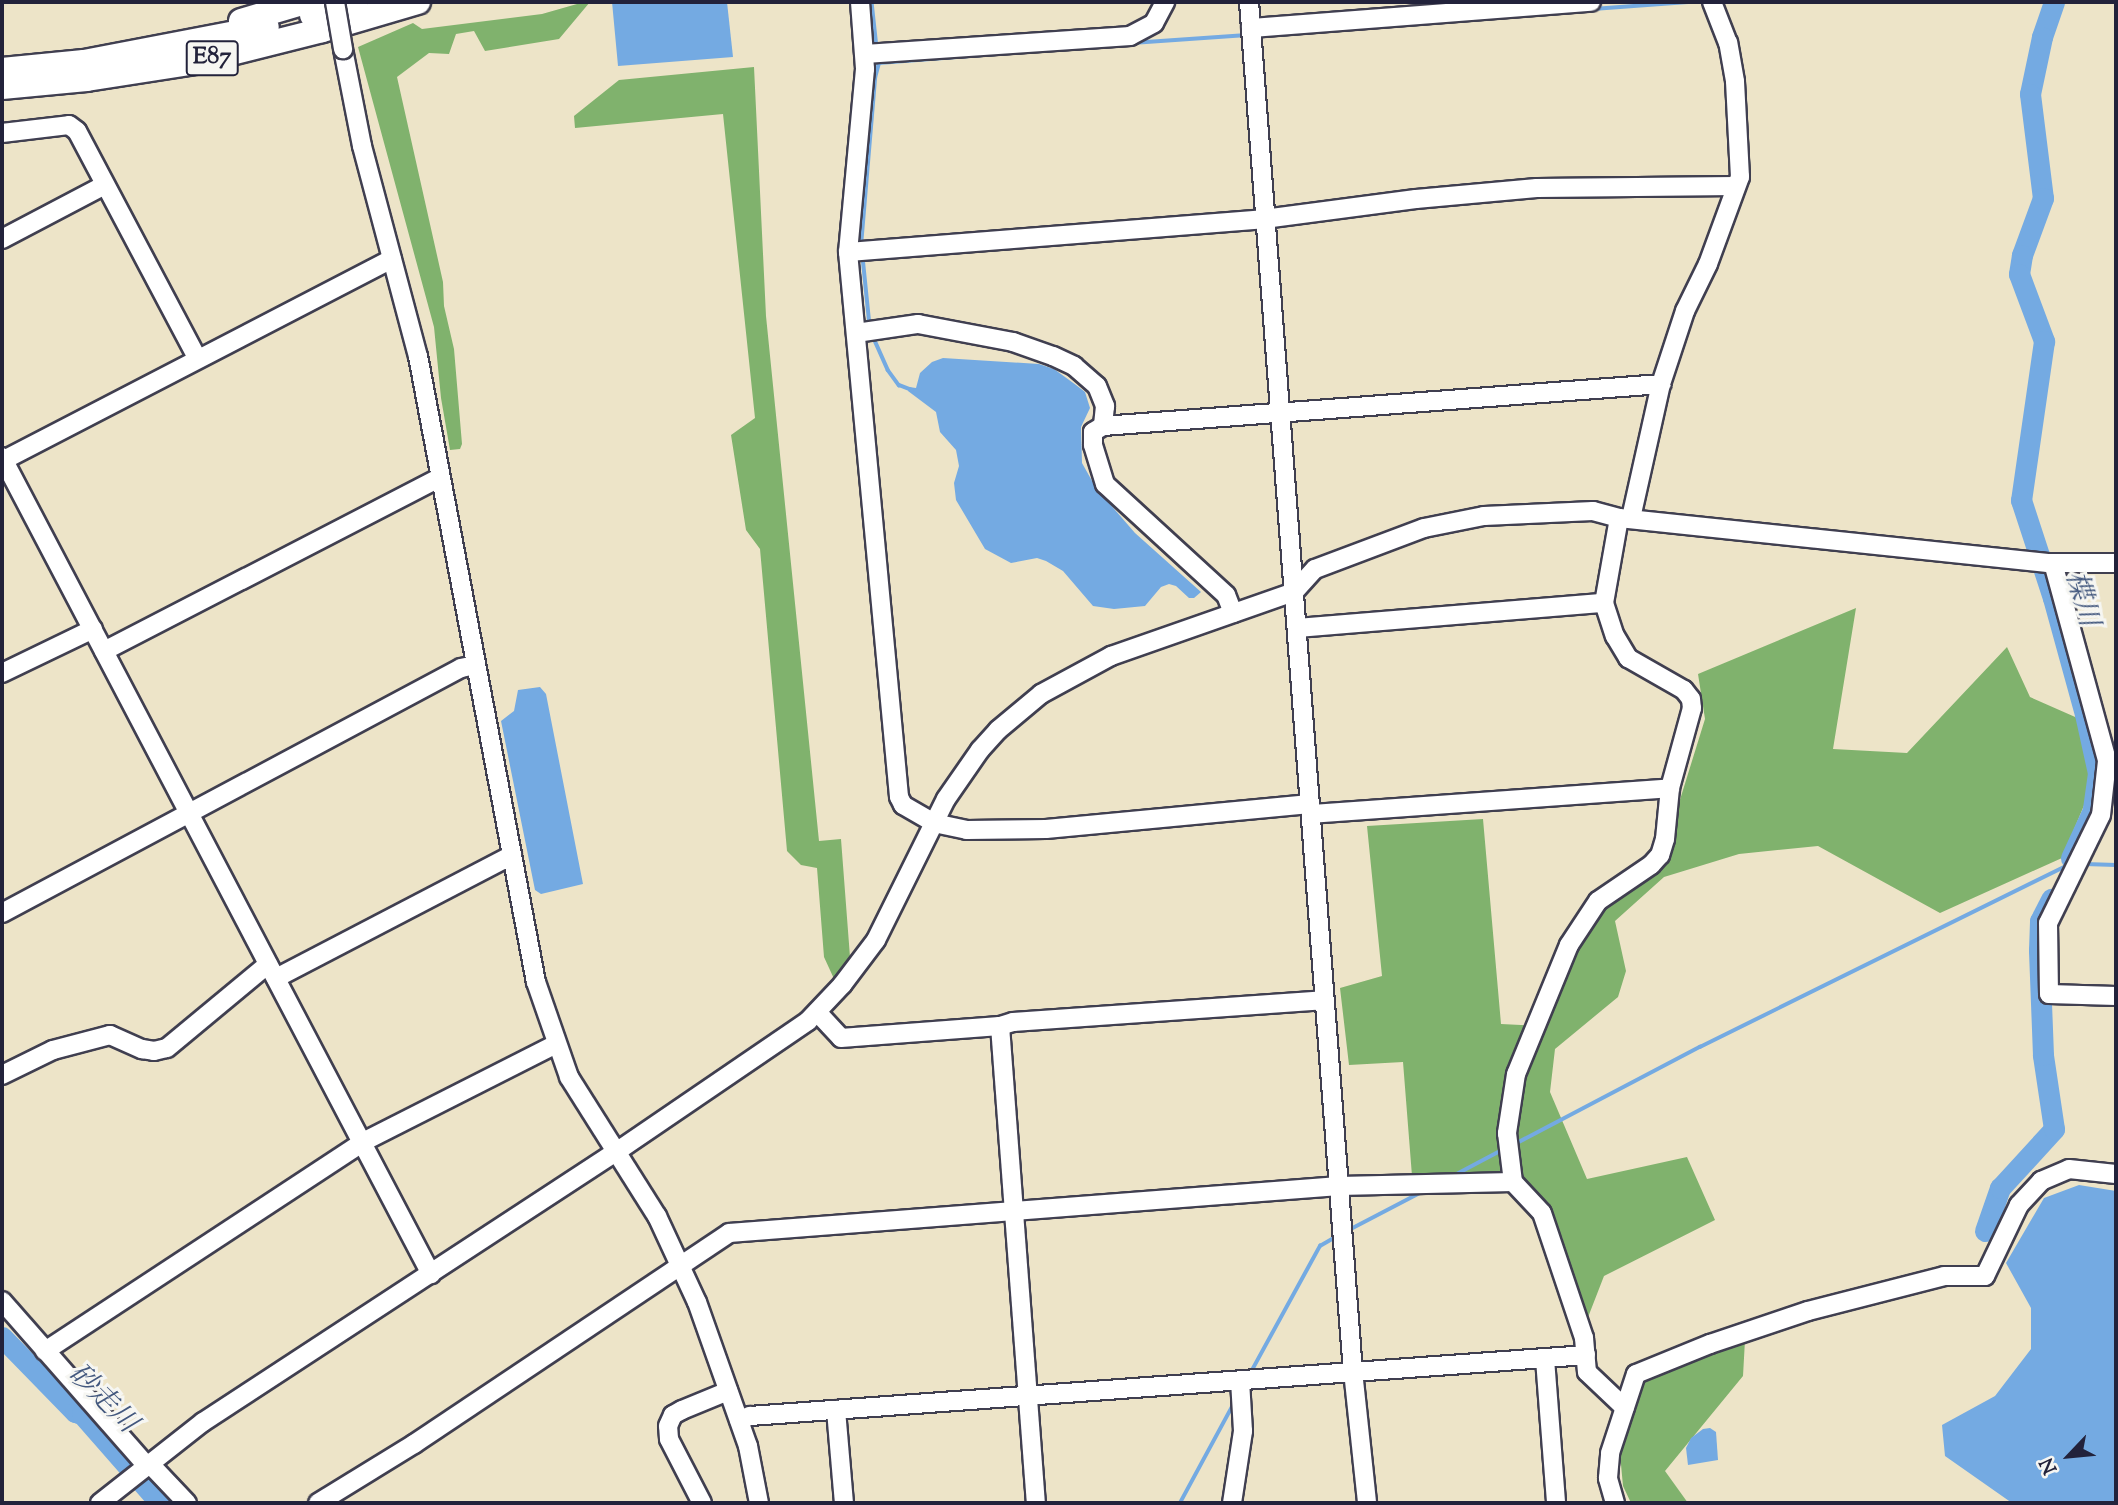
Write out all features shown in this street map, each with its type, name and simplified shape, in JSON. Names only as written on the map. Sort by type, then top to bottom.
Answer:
[{"type":"highway","points":[[126,55],[149,44],[211,30],[305,2]]},
{"type":"highway","name":"E87","points":[[2,70],[126,55],[252,31],[356,2]]},
{"type":"highway","name":"E87","points":[[2,87],[87,79],[195,62],[418,2]]},
{"type":"street","points":[[335,2],[362,145],[418,356],[439,478],[537,982],[556,1044],[579,1097],[657,1216],[681,1265],[739,1420],[755,1471],[759,1503]]},
{"type":"street","points":[[860,2],[865,54],[848,252],[899,797],[903,805],[933,823],[967,830],[1046,829],[1311,809],[1670,788]]},
{"type":"street","points":[[865,54],[1130,36],[1142,32],[1154,23],[1165,2]]},
{"type":"street","points":[[1249,2],[1353,1371],[1367,1503]]},
{"type":"street","points":[[1251,28],[1591,2]]},
{"type":"street","points":[[1625,1408],[1587,1372],[1584,1338],[1542,1213],[1513,1182],[1507,1133],[1516,1074],[1569,945],[1598,901],[1651,865],[1660,855],[1665,839],[1670,788],[1692,708],[1691,699],[1684,690],[1628,658],[1615,636],[1604,603],[1661,384],[1685,311],[1708,264],[1740,177],[1735,81],[1728,43],[1712,2]]},
{"type":"street","points":[[2,133],[69,125],[77,131],[197,358]]},
{"type":"street","points":[[2,239],[105,185]]},
{"type":"street","points":[[848,252],[1264,219],[1416,199],[1536,188],[1736,186]]},
{"type":"street","points":[[392,259],[2,460],[431,1274]]},
{"type":"street","points":[[856,333],[918,324],[1013,342],[1053,356],[1074,366],[1097,386],[1105,405],[1103,426]]},
{"type":"street","points":[[1233,613],[1226,595],[1105,484],[1093,445],[1093,432],[1103,426],[1661,384]]},
{"type":"street","points":[[104,651],[439,478]]},
{"type":"street","points":[[100,1503],[203,1422],[616,1152],[782,1041],[817,1012],[876,940],[933,823],[980,750],[998,730],[1041,694],[1111,656],[1294,592],[1315,569],[1424,528],[1484,516],[1593,511],[1625,518],[2028,561],[2116,563]]},
{"type":"street","points":[[2050,563],[2106,761],[2101,815],[2048,923],[2049,994],[2116,996]]},
{"type":"street","points":[[1297,628],[1604,603]]},
{"type":"street","points":[[2,673],[93,629]]},
{"type":"street","points":[[2,913],[461,668],[475,665]]},
{"type":"street","points":[[2,1075],[53,1049],[110,1035],[142,1049],[154,1051],[167,1048],[272,971],[513,855]]},
{"type":"street","points":[[817,1012],[841,1038],[1000,1026],[1013,1022],[1324,1000]]},
{"type":"street","points":[[1000,1026],[1036,1503]]},
{"type":"street","points":[[45,1351],[363,1142],[556,1044]]},
{"type":"street","points":[[1615,1503],[1608,1478],[1610,1453],[1636,1374],[1710,1344],[1808,1311],[1944,1276],[1985,1276],[2019,1205],[2041,1181],[2068,1169],[2116,1174]]},
{"type":"street","points":[[318,1503],[426,1436],[718,1239],[736,1232],[1339,1186],[1513,1182]]},
{"type":"street","points":[[2,1301],[141,1469],[187,1503]]},
{"type":"street","points":[[739,1420],[750,1416],[1586,1355]]},
{"type":"street","points":[[1545,1359],[1556,1503]]},
{"type":"street","points":[[1233,1503],[1244,1431],[1240,1381]]},
{"type":"street","points":[[702,1503],[669,1439],[668,1426],[674,1415],[682,1410],[728,1391]]},
{"type":"street","points":[[836,1410],[844,1503]]},
{"type":"green space","points":[[590,2],[559,39],[485,51],[474,31],[456,34],[449,54],[429,53],[397,77],[443,282],[444,306],[454,349],[462,444],[460,449],[450,450],[441,398],[434,327],[358,47],[413,23],[422,29],[542,14]]},
{"type":"green space","points":[[754,67],[766,316],[819,841],[841,839],[850,957],[835,981],[824,957],[817,868],[801,865],[787,851],[760,549],[746,530],[731,435],[755,418],[723,114],[575,128],[574,116],[619,80]]},
{"type":"green space","points":[[1856,608],[1833,749],[1907,753],[2007,647],[2030,697],[2082,720],[2092,768],[2085,803],[2062,858],[1940,913],[1818,846],[1739,854],[1664,877],[1615,921],[1626,971],[1618,997],[1555,1049],[1550,1092],[1587,1179],[1687,1157],[1715,1220],[1604,1276],[1585,1325],[1562,1237],[1519,1178],[1412,1176],[1403,1062],[1349,1065],[1340,988],[1382,976],[1367,826],[1483,819],[1501,1024],[1541,1026],[1576,952],[1614,895],[1661,861],[1705,719],[1698,674]]},
{"type":"green space","points":[[1745,1340],[1743,1376],[1665,1471],[1688,1503],[1631,1503],[1623,1486],[1620,1454],[1639,1389],[1650,1376]]},
{"type":"water","points":[[612,2],[727,2],[733,57],[618,66]]},
{"type":"water","points":[[943,358],[1039,364],[1054,369],[1085,392],[1090,408],[1081,427],[1082,463],[1096,488],[1135,533],[1201,592],[1194,598],[1189,598],[1176,586],[1169,584],[1161,587],[1145,606],[1114,609],[1093,606],[1063,571],[1046,561],[1037,558],[1011,563],[985,549],[956,500],[954,483],[959,466],[956,450],[940,432],[936,412],[908,391],[909,387],[916,388],[920,373],[932,362]]},
{"type":"water","points":[[540,687],[546,694],[583,884],[541,894],[535,890],[501,721],[514,711],[518,690]]},
{"type":"water","points":[[2079,1185],[2116,1191],[2116,1503],[2012,1503],[1945,1456],[1942,1425],[1995,1396],[2031,1349],[2031,1308],[2006,1263],[2044,1198]]},
{"type":"water","points":[[1710,1428],[1716,1432],[1718,1460],[1688,1465],[1686,1448],[1691,1438],[1703,1429]]},
{"type":"waterway","points":[[872,2],[877,48]]},
{"type":"waterway","points":[[1593,9],[1688,2]]},
{"type":"waterway","name":"楪川","points":[[2054,2],[2042,37],[2030,94],[2043,198],[2022,255],[2019,274],[2044,341],[2021,500],[2053,598],[2085,714],[2098,773],[2093,810],[2071,858]]},
{"type":"waterway","points":[[1132,43],[1247,35]]},
{"type":"waterway","points":[[879,63],[996,54]]},
{"type":"waterway","points":[[861,246],[875,78],[879,63]]},
{"type":"waterway","points":[[863,257],[870,326]]},
{"type":"waterway","points":[[873,336],[888,370],[899,385],[912,390]]},
{"type":"waterway","points":[[1515,1144],[1700,1047],[2070,864]]},
{"type":"waterway","points":[[2085,864],[2116,865]]},
{"type":"waterway","name":"楪川","points":[[1985,1231],[2000,1188],[2054,1129],[2043,1055],[2039,950],[2040,921],[2051,899]]},
{"type":"waterway","points":[[1453,1176],[1502,1150]]},
{"type":"waterway","points":[[1347,1231],[1424,1191]]},
{"type":"waterway","points":[[1251,1372],[1320,1246],[1337,1236]]},
{"type":"waterway","name":"砂走川","points":[[2,1337],[75,1412],[82,1414],[160,1503]]},
{"type":"waterway","points":[[1180,1503],[1234,1403]]}]
